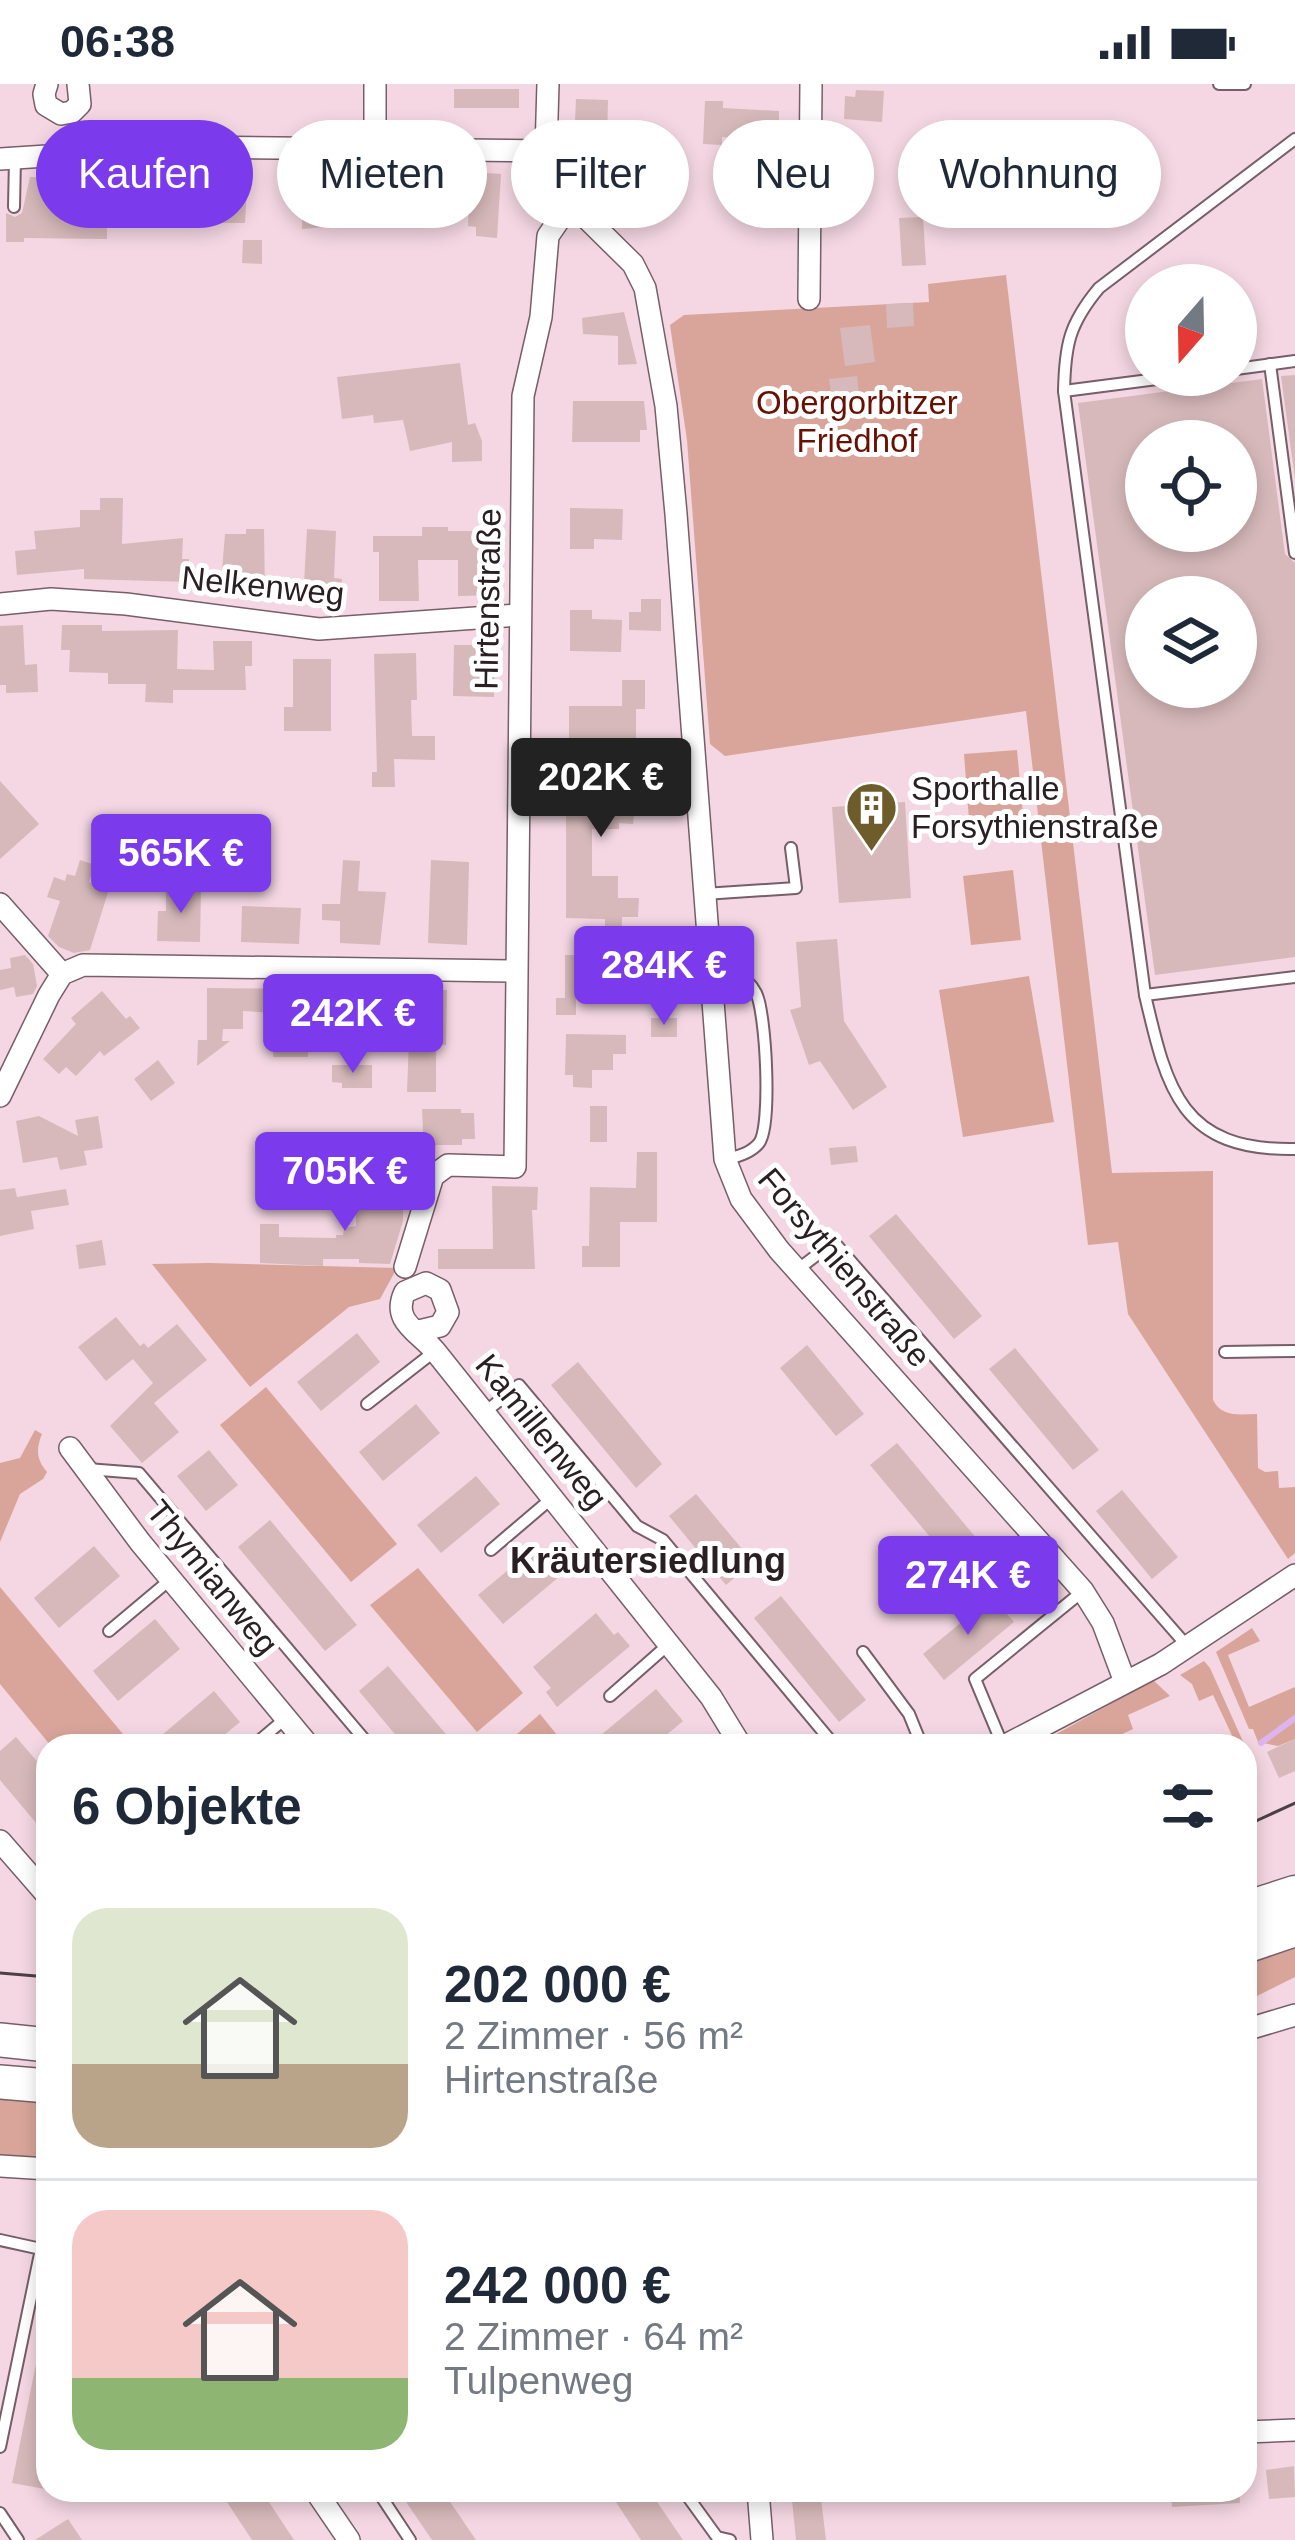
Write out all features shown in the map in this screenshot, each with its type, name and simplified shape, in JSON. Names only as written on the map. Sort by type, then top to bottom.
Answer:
[{"type":"highway","points":[[1257,1906],[1295,1894]]},
{"type":"highway","points":[[1257,1942],[1295,1928]]},
{"type":"main road","points":[[0,2040],[36,2044]]},
{"type":"main road","points":[[0,2082],[36,2085]]},
{"type":"street","points":[[47,84],[46,105],[61,114],[80,104],[78,84]]},
{"type":"street","points":[[375,84],[375,120]]},
{"type":"street","points":[[547,120],[548,84]]},
{"type":"street","points":[[809,299],[811,84]]},
{"type":"street","name":"Hirtenstraße","points":[[405,1267],[433,1177],[448,1165],[514,1167],[523,396],[541,316],[548,236],[554,228]]},
{"type":"street","name":"Forsythienstraße","points":[[595,228],[633,264],[646,288],[666,406],[725,1159],[741,1199],[797,1270],[1083,1591],[1103,1623],[1125,1682]]},
{"type":"street","name":"Nelkenweg","points":[[0,604],[51,599],[126,604],[319,629],[519,615]]},
{"type":"street","points":[[0,904],[62,974]]},
{"type":"street","points":[[0,1096],[62,974],[83,965],[516,971]]},
{"type":"street","name":"Kamillenweg","points":[[418,1331],[711,1696],[734,1734]]},
{"type":"street","name":"Thymianweg","points":[[70,1448],[299,1734]]},
{"type":"street","points":[[1026,1734],[1189,1647],[1295,1575]]},
{"type":"street","points":[[0,1840],[36,1882]]},
{"type":"street","points":[[1257,2026],[1295,2015]]},
{"type":"street","points":[[0,2166],[36,2168]]},
{"type":"street","points":[[1257,2432],[1295,2430]]},
{"type":"street","points":[[323,2502],[349,2540]]},
{"type":"street","points":[[759,2502],[762,2540]]},
{"type":"lane","points":[[1221,84],[1245,84]]},
{"type":"lane","points":[[1295,140],[1099,288],[1079,312],[1065,347],[1064,391],[1145,995],[1166,1081],[1181,1108],[1202,1128],[1257,1148],[1295,1149]]},
{"type":"lane","points":[[7,159],[14,207]]},
{"type":"lane","points":[[1257,366],[1295,361]]},
{"type":"lane","points":[[1270,364],[1295,553]]},
{"type":"lane","points":[[1064,391],[1125,383]]},
{"type":"lane","points":[[704,894],[796,888],[790,848]]},
{"type":"lane","points":[[709,964],[724,966],[746,979],[760,1003],[765,1131],[750,1150],[725,1159]]},
{"type":"lane","points":[[1145,995],[1295,977]]},
{"type":"lane","points":[[797,1270],[834,1242],[1189,1647]]},
{"type":"lane","points":[[367,1405],[435,1351]]},
{"type":"lane","points":[[1225,1352],[1295,1351]]},
{"type":"lane","points":[[484,1413],[519,1385],[637,1526],[663,1540],[825,1734]]},
{"type":"lane","points":[[86,1469],[139,1472],[360,1734]]},
{"type":"lane","points":[[490,1550],[552,1498]]},
{"type":"lane","points":[[110,1630],[171,1579]]},
{"type":"lane","points":[[998,1734],[975,1679],[1083,1591]]},
{"type":"lane","points":[[610,1696],[669,1644]]},
{"type":"lane","points":[[863,1652],[909,1714],[917,1734]]},
{"type":"lane","points":[[268,1734],[286,1718]]},
{"type":"lane","points":[[0,2240],[36,2248]]},
{"type":"lane","points":[[0,2447],[36,2273]]},
{"type":"lane","points":[[385,2502],[410,2540]]},
{"type":"lane","points":[[692,2502],[717,2536],[730,2540]]},
{"type":"lane","points":[[0,2513],[18,2540]]},
{"type":"green space","name":"Obergorbitzer Friedhof","points":[[1006,275],[1112,1173],[1213,1171],[1213,1400],[1226,1412],[1257,1414],[1258,1468],[1278,1471],[1279,1488],[1295,1487],[1295,1553],[1288,1559],[1128,1314],[1118,1242],[1088,1245],[1026,711],[725,756],[710,744],[687,440],[670,325],[684,315],[929,302],[928,284]]},
{"type":"green space","points":[[1017,750],[1023,815],[969,820],[964,754]]},
{"type":"green space","points":[[1013,870],[1021,940],[971,945],[963,876]]},
{"type":"green space","points":[[1029,976],[1054,1122],[963,1137],[939,990]]},
{"type":"green space","points":[[152,1264],[397,1268],[380,1299],[349,1307],[250,1387]]},
{"type":"green space","points":[[266,1387],[397,1544],[351,1582],[220,1425]]},
{"type":"green space","points":[[35,1430],[42,1434],[38,1454],[47,1472],[20,1494],[0,1542],[0,1463],[20,1458]]},
{"type":"green space","points":[[418,1568],[523,1693],[477,1732],[370,1605]]},
{"type":"green space","points":[[0,1587],[123,1734],[41,1734],[0,1684]]},
{"type":"green space","points":[[1252,1628],[1260,1641],[1228,1655],[1249,1707],[1295,1687],[1295,1739],[1278,1746],[1258,1742],[1216,1652]]},
{"type":"green space","points":[[1204,1661],[1240,1734],[1231,1734],[1213,1695],[1199,1701],[1192,1684],[1180,1675]]},
{"type":"green space","points":[[1153,1680],[1170,1696],[1128,1715],[1133,1729],[1122,1734],[1056,1734]]},
{"type":"green space","points":[[540,1714],[556,1734],[517,1734]]},
{"type":"green space","points":[[1295,1945],[1295,1977],[1257,1996],[1257,1958]]},
{"type":"green space","points":[[0,2095],[36,2099],[36,2159],[0,2157]]},
{"type":"building","points":[[454,89],[519,89],[519,108],[454,108]]},
{"type":"building","points":[[856,90],[884,91],[882,122],[844,119],[845,96],[855,97]]},
{"type":"building","points":[[576,99],[608,100],[608,120],[575,120]]},
{"type":"building","points":[[705,101],[723,101],[723,108],[779,111],[779,120],[713,120],[713,145],[703,144]]},
{"type":"building","points":[[487,173],[501,174],[497,238],[476,236],[476,228],[487,228]]},
{"type":"building","points":[[30,177],[36,177],[36,228],[107,228],[107,239],[6,242],[6,213],[15,217],[22,213]]},
{"type":"building","points":[[900,228],[924,228],[926,265],[902,266]]},
{"type":"building","points":[[243,240],[262,240],[262,264],[242,263]]},
{"type":"building","points":[[913,303],[914,326],[887,328],[886,304]]},
{"type":"building","points":[[624,312],[637,364],[618,365],[618,336],[583,334],[582,318]]},
{"type":"building","points":[[870,325],[875,362],[845,366],[840,328]]},
{"type":"building","points":[[460,363],[468,425],[475,423],[482,441],[482,461],[452,462],[452,442],[410,451],[403,420],[374,423],[373,415],[342,419],[337,377]]},
{"type":"building","points":[[1295,375],[1295,479],[1281,376]]},
{"type":"building","points":[[857,376],[861,413],[834,416],[829,379]]},
{"type":"building","points":[[1262,379],[1285,554],[1295,563],[1295,957],[1155,975],[1078,403],[1132,396],[1257,396],[1257,380]]},
{"type":"building","points":[[573,401],[644,401],[647,430],[640,430],[640,442],[572,442]]},
{"type":"building","points":[[100,498],[123,498],[122,544],[183,538],[182,559],[189,559],[189,582],[84,579],[84,569],[17,575],[15,551],[36,549],[34,531],[80,527],[80,510],[100,510]]},
{"type":"building","points":[[570,508],[623,509],[622,540],[594,539],[594,549],[570,549]]},
{"type":"building","points":[[422,527],[488,531],[496,595],[458,596],[458,560],[418,560],[419,601],[379,601],[379,552],[373,552],[373,536],[422,536]]},
{"type":"building","points":[[246,529],[264,529],[265,595],[220,594],[225,534],[246,534]]},
{"type":"building","points":[[307,529],[336,531],[334,578],[342,579],[341,603],[303,602]]},
{"type":"building","points":[[641,599],[661,599],[661,631],[629,630],[629,612],[641,612]]},
{"type":"building","points":[[570,610],[592,610],[592,619],[622,620],[621,652],[570,651]]},
{"type":"building","points":[[23,625],[25,665],[37,664],[38,692],[6,693],[6,685],[0,685],[0,626]]},
{"type":"building","points":[[62,625],[102,625],[102,631],[178,630],[177,669],[214,670],[213,641],[252,641],[252,666],[245,666],[246,690],[173,690],[173,703],[145,702],[146,684],[108,684],[108,673],[69,672],[70,650],[61,650]]},
{"type":"building","points":[[454,645],[495,645],[494,697],[453,696]]},
{"type":"building","points":[[416,653],[412,736],[435,736],[435,760],[394,759],[395,787],[372,787],[372,772],[377,772],[374,654]]},
{"type":"building","points":[[293,659],[331,659],[331,731],[284,731],[284,707],[293,707]]},
{"type":"building","points":[[622,680],[645,680],[645,709],[636,709],[636,751],[642,752],[641,793],[648,793],[648,814],[634,814],[633,824],[619,823],[619,829],[592,829],[592,876],[618,876],[618,898],[639,898],[638,917],[622,917],[621,977],[614,977],[614,999],[576,998],[576,1015],[556,1015],[556,998],[565,998],[565,955],[605,955],[605,919],[566,918],[566,780],[612,780],[612,745],[569,745],[569,706],[622,706]]},
{"type":"building","points":[[0,781],[39,824],[0,859]]},
{"type":"building","name":"Sporthalle Forsythienstraße","points":[[905,802],[911,898],[839,903],[832,807]]},
{"type":"building","points":[[80,860],[95,865],[89,882],[109,889],[90,950],[74,953],[48,936],[60,901],[47,897],[54,877],[65,881],[67,874],[75,876]]},
{"type":"building","points":[[343,860],[360,861],[358,891],[386,892],[380,945],[340,943],[340,921],[322,920],[322,904],[340,904]]},
{"type":"building","points":[[431,860],[469,862],[467,945],[428,943]]},
{"type":"building","points":[[166,888],[201,889],[200,942],[157,941],[158,911],[166,911]]},
{"type":"building","points":[[242,906],[301,908],[299,944],[241,942]]},
{"type":"building","points":[[837,939],[844,1021],[887,1087],[853,1110],[820,1061],[809,1065],[790,1010],[801,1007],[796,942]]},
{"type":"building","points":[[25,955],[33,964],[37,986],[33,994],[16,997],[14,987],[0,990],[0,970],[11,968],[10,958]]},
{"type":"building","points":[[207,988],[447,990],[446,1045],[436,1045],[436,1092],[407,1092],[410,1013],[404,1012],[365,1012],[365,1031],[348,1031],[340,1030],[340,1013],[309,1009],[308,1057],[273,1057],[274,1013],[243,1011],[243,1029],[223,1029],[222,1041],[230,1041],[197,1066],[198,1040],[207,1040]]},
{"type":"building","points":[[102,991],[140,1028],[104,1056],[100,1051],[76,1076],[66,1067],[59,1074],[43,1059],[76,1024],[71,1018]]},
{"type":"building","points":[[651,1018],[677,1018],[677,1037],[651,1037]]},
{"type":"building","points":[[566,1034],[626,1035],[626,1054],[613,1054],[613,1070],[592,1070],[592,1088],[573,1087],[573,1075],[565,1075]]},
{"type":"building","points":[[158,1060],[175,1083],[151,1101],[134,1079]]},
{"type":"building","points":[[332,1065],[372,1065],[372,1088],[342,1088],[342,1083],[332,1082]]},
{"type":"building","points":[[590,1106],[607,1106],[607,1142],[590,1142]]},
{"type":"building","points":[[422,1109],[474,1113],[475,1139],[462,1139],[462,1145],[436,1145],[421,1168],[412,1165],[423,1132]]},
{"type":"building","points":[[39,1116],[78,1136],[75,1120],[98,1116],[103,1148],[84,1151],[87,1165],[60,1170],[57,1157],[23,1163],[16,1121]]},
{"type":"building","points":[[856,1146],[858,1162],[831,1165],[829,1148]]},
{"type":"building","points":[[637,1152],[657,1152],[657,1222],[620,1222],[620,1267],[582,1267],[582,1246],[589,1246],[590,1187],[636,1188]]},
{"type":"building","points":[[356,1185],[403,1185],[403,1221],[390,1264],[359,1263],[359,1259],[323,1259],[323,1266],[260,1263],[260,1224],[279,1224],[279,1237],[336,1238],[344,1228],[356,1226]]},
{"type":"building","points":[[492,1186],[538,1187],[537,1210],[532,1210],[535,1269],[438,1269],[438,1249],[493,1249]]},
{"type":"building","points":[[15,1188],[17,1197],[66,1189],[69,1205],[31,1211],[34,1229],[0,1236],[0,1190]]},
{"type":"building","points":[[896,1214],[982,1316],[954,1339],[869,1236]]},
{"type":"building","points":[[102,1240],[106,1265],[79,1269],[76,1245]]},
{"type":"building","points":[[116,1317],[140,1346],[144,1343],[148,1348],[177,1324],[207,1360],[154,1403],[179,1432],[142,1463],[110,1426],[153,1383],[133,1359],[106,1381],[78,1347]]},
{"type":"building","points":[[357,1333],[380,1362],[321,1411],[297,1382]]},
{"type":"building","points":[[807,1345],[864,1414],[836,1436],[780,1368]]},
{"type":"building","points":[[1015,1348],[1099,1450],[1073,1470],[989,1369]]},
{"type":"building","points":[[578,1362],[662,1464],[636,1488],[551,1385]]},
{"type":"building","points":[[416,1404],[440,1433],[383,1481],[359,1452]]},
{"type":"building","points":[[897,1443],[982,1545],[956,1568],[870,1465]]},
{"type":"building","points":[[209,1450],[238,1485],[206,1511],[177,1476]]},
{"type":"building","points":[[476,1476],[500,1504],[441,1553],[417,1525]]},
{"type":"building","points":[[1122,1490],[1178,1557],[1152,1579],[1096,1511]]},
{"type":"building","points":[[696,1494],[753,1562],[726,1585],[669,1516]]},
{"type":"building","points":[[270,1520],[357,1625],[325,1651],[238,1547]]},
{"type":"building","points":[[94,1546],[120,1576],[59,1628],[34,1598]]},
{"type":"building","points":[[536,1547],[560,1576],[503,1624],[478,1595]]},
{"type":"building","points":[[781,1596],[866,1700],[839,1722],[754,1618]]},
{"type":"building","points":[[992,1597],[1014,1622],[944,1680],[923,1654]]},
{"type":"building","points":[[596,1613],[630,1646],[557,1707],[546,1692],[551,1688],[533,1667]]},
{"type":"building","points":[[155,1619],[180,1649],[118,1701],[93,1671]]},
{"type":"building","points":[[388,1666],[446,1734],[395,1734],[359,1691]]},
{"type":"building","points":[[656,1689],[683,1721],[667,1734],[602,1734]]},
{"type":"building","points":[[214,1691],[240,1722],[226,1734],[163,1734]]},
{"type":"building","points":[[16,1737],[36,1760],[36,1823],[0,1780],[0,1751]]},
{"type":"building","points":[[1295,1739],[1295,1771],[1279,1778],[1267,1752]]},
{"type":"building","points":[[36,2364],[36,2487],[12,2483]]},
{"type":"building","points":[[1294,2466],[1295,2497],[1269,2499],[1266,2470]]},
{"type":"building","points":[[227,2502],[269,2502],[294,2540],[252,2540]]},
{"type":"building","points":[[406,2502],[450,2502],[476,2540],[432,2540]]},
{"type":"building","points":[[616,2502],[657,2502],[683,2540],[641,2540]]},
{"type":"building","points":[[792,2502],[821,2502],[826,2540],[796,2540]]},
{"type":"building","points":[[1172,2502],[1240,2503],[1172,2507]]},
{"type":"building","points":[[68,2519],[82,2540],[35,2540]]},
{"type":"waterway","points":[[1261,1743],[1295,1718]]},
{"type":"tram line","points":[[1257,1820],[1295,1803]]},
{"type":"tram line","points":[[0,1973],[36,1976]]},
{"type":"place","name":"Sporthalle Forsythienstraße","points":[[872,853]]},
{"type":"district","name":"Kräutersiedlung","points":[[648,1560]]}]
